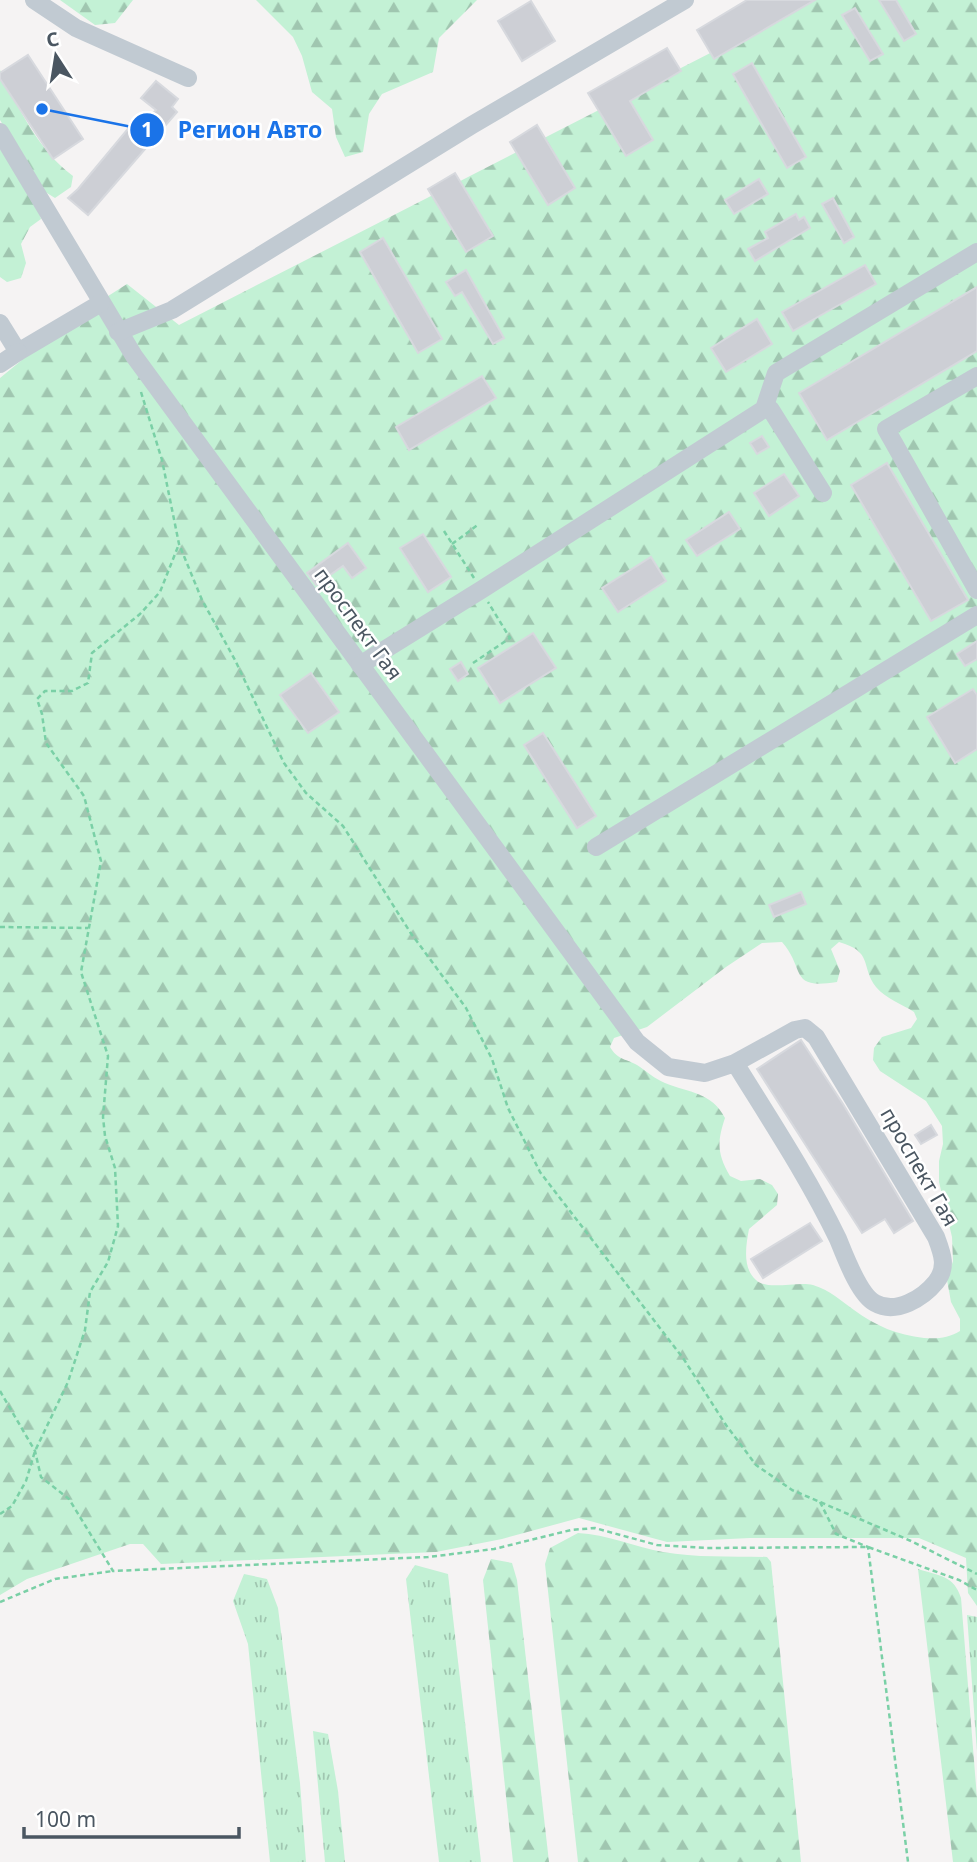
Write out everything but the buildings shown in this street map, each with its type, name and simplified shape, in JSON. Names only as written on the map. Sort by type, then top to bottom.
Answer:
[{"type":"street","points":[[34,0],[76,28],[188,78]]},
{"type":"street","points":[[118,332],[172,310],[472,125],[685,0]]},
{"type":"street","name":"проспект Гая","points":[[0,132],[118,332],[637,1042],[668,1068],[705,1073],[735,1063],[794,1030],[805,1028],[816,1037],[936,1237],[944,1259],[942,1275],[929,1289],[908,1304],[888,1308],[873,1303],[859,1285],[815,1192],[735,1063]]},
{"type":"street","points":[[360,665],[764,409],[776,373],[977,252]]},
{"type":"street","points":[[0,364],[101,303]]},
{"type":"street","points":[[0,324],[18,352]]},
{"type":"street","points":[[977,376],[886,429],[977,590]]},
{"type":"street","points":[[764,409],[771,410],[823,493]]},
{"type":"street","points":[[596,846],[977,615]]},
{"type":"path","points":[[139,382],[144,408],[162,460],[179,544],[202,600],[235,660],[284,763],[306,793],[342,826],[410,932],[466,1008],[492,1059],[508,1108],[540,1172],[683,1358],[726,1425],[756,1465],[792,1490],[911,1541],[977,1574]]},
{"type":"path","points":[[452,544],[479,524]]},
{"type":"path","points":[[0,1514],[12,1506],[26,1481],[35,1451],[68,1382],[85,1330],[90,1292],[108,1262],[118,1226],[115,1168],[105,1136],[103,1117],[108,1056],[81,972],[101,861],[84,796],[46,743],[37,699],[45,691],[72,691],[88,682],[92,653],[141,614],[160,592],[179,544]]},
{"type":"path","points":[[0,927],[89,928]]},
{"type":"path","points":[[0,1391],[35,1451],[41,1477],[69,1499],[114,1571]]},
{"type":"path","points":[[820,1502],[836,1534],[959,1580],[977,1590]]},
{"type":"path","points":[[0,1602],[55,1579],[114,1571],[428,1557],[494,1549],[571,1530],[595,1528],[657,1545],[707,1548],[868,1547]]},
{"type":"path","points":[[868,1547],[908,1862]]},
{"type":"green space","points":[[60,0],[133,0],[115,23],[95,25]]},
{"type":"green space","points":[[256,0],[477,0],[439,38],[433,72],[382,94],[369,114],[363,152],[345,157],[336,137],[332,109],[312,92],[302,56],[293,37]]},
{"type":"green space","points":[[814,0],[977,0],[977,1606],[968,1593],[966,1558],[919,1538],[750,1538],[667,1542],[579,1518],[502,1539],[436,1552],[161,1564],[143,1544],[130,1544],[27,1579],[0,1595],[0,378],[72,319],[127,284],[179,325]],"holes":[[[782,942],[804,980],[822,984],[837,982],[840,971],[831,949],[839,942],[850,946],[862,955],[876,987],[914,1012],[917,1019],[911,1028],[882,1037],[874,1048],[873,1060],[880,1071],[926,1101],[942,1126],[939,1182],[952,1237],[953,1261],[947,1280],[951,1302],[960,1319],[960,1331],[947,1337],[924,1338],[887,1329],[813,1285],[767,1285],[756,1280],[747,1263],[749,1229],[777,1205],[778,1194],[772,1185],[760,1179],[741,1181],[730,1176],[720,1148],[725,1118],[714,1103],[661,1081],[619,1057],[610,1047],[614,1038],[647,1027],[762,943]]]},
{"type":"green space","points":[[0,70],[22,114],[40,141],[73,176],[71,187],[55,198],[42,190],[0,120]]},
{"type":"green space","points":[[0,149],[37,204],[41,219],[30,227],[21,244],[26,263],[21,278],[7,282],[0,277]]},
{"type":"green space","points":[[578,1533],[676,1554],[767,1557],[771,1562],[801,1862],[578,1862],[545,1564],[550,1548]]},
{"type":"green space","points":[[491,1559],[512,1563],[517,1580],[549,1862],[513,1862],[483,1580]]},
{"type":"green space","points":[[415,1565],[448,1574],[481,1862],[439,1862],[406,1579]]},
{"type":"green space","points":[[918,1569],[950,1581],[961,1598],[977,1798],[977,1862],[953,1862]]},
{"type":"green space","points":[[244,1574],[267,1579],[278,1608],[300,1783],[306,1862],[270,1862],[248,1644],[233,1601]]},
{"type":"green space","points":[[967,1615],[977,1617],[977,1752]]},
{"type":"green space","points":[[313,1731],[328,1734],[338,1791],[345,1862],[325,1862]]},
{"type":"place","name":"Регион Авто","points":[[42,109]]}]
